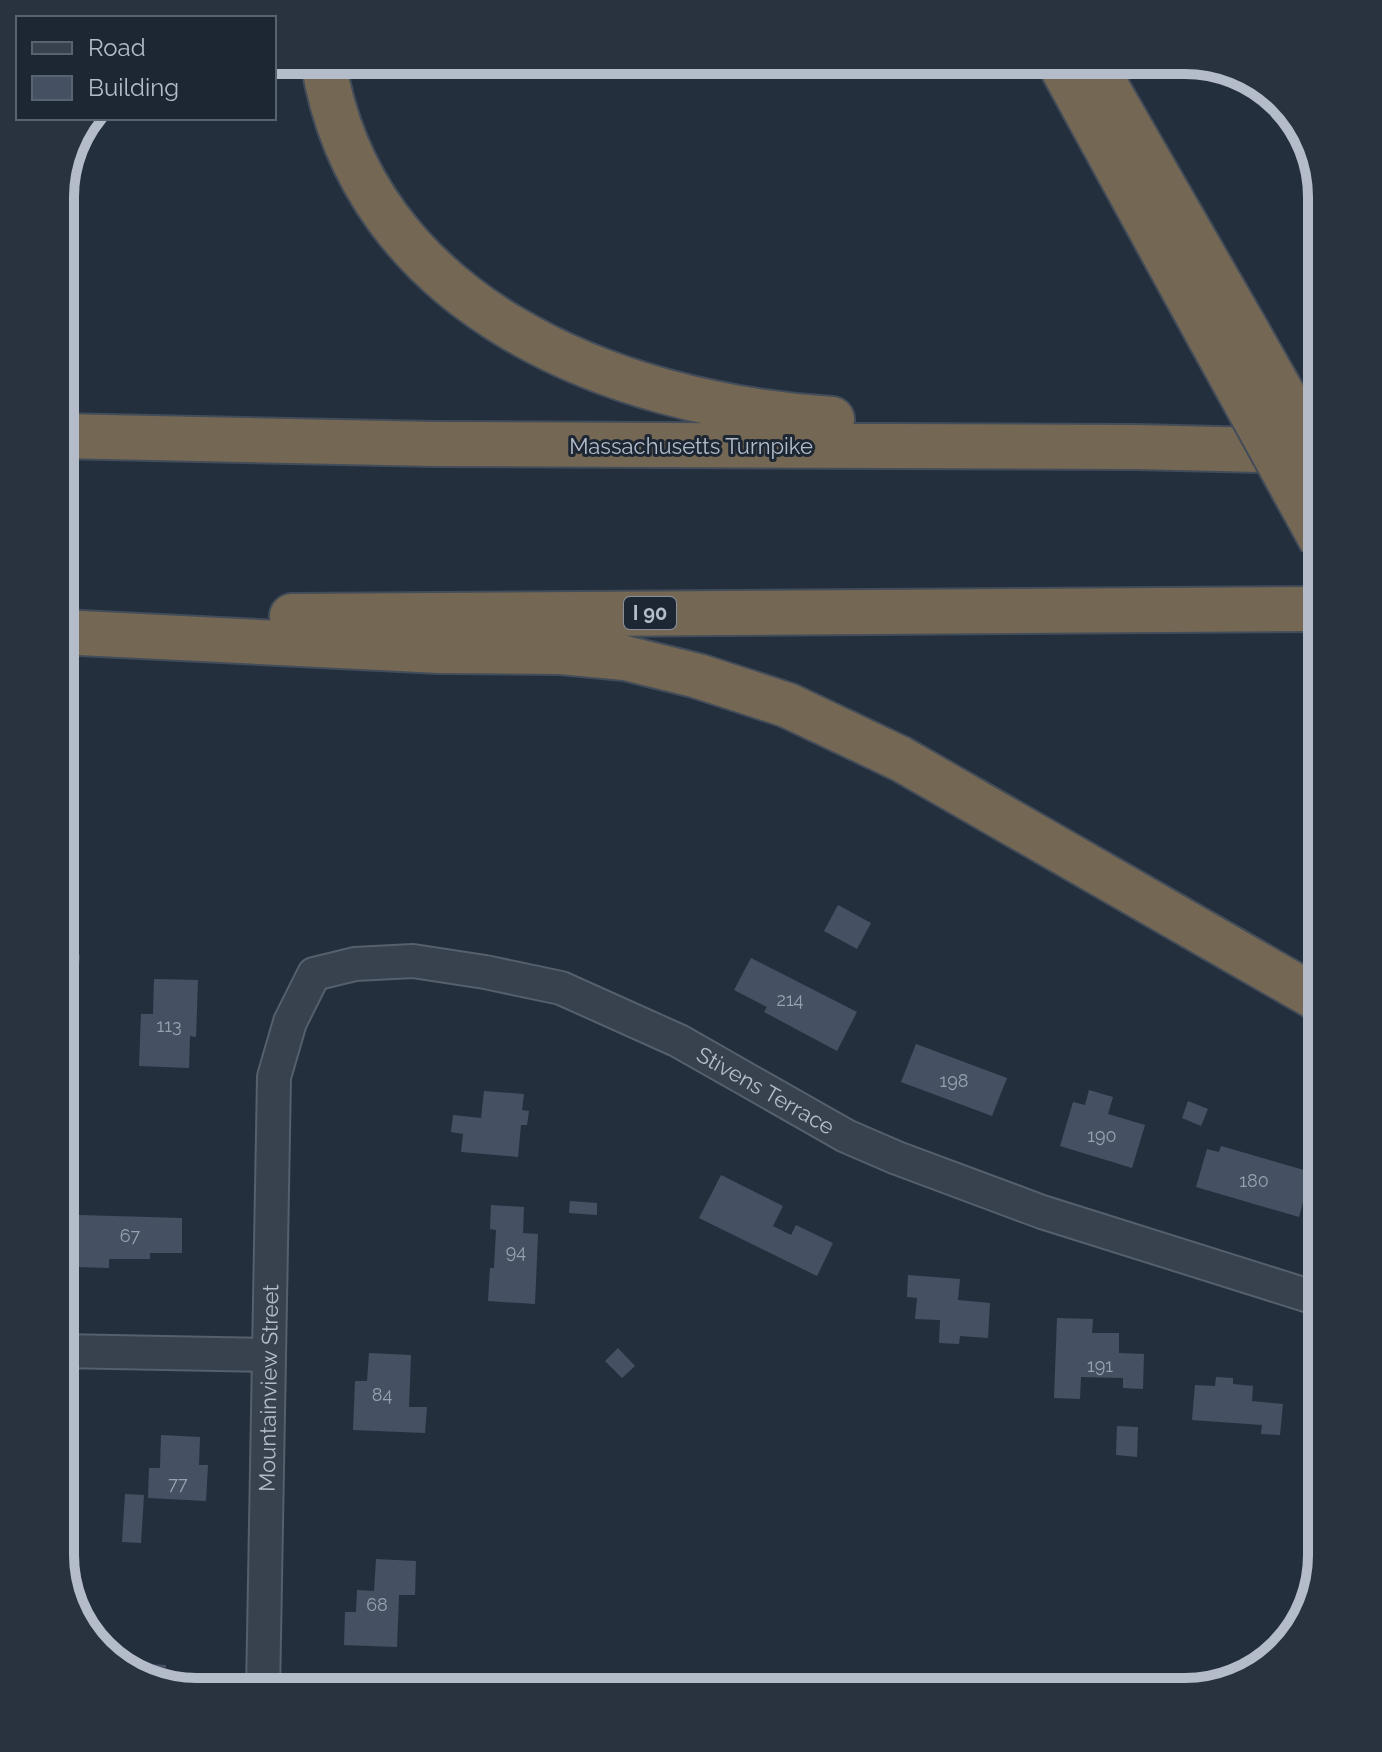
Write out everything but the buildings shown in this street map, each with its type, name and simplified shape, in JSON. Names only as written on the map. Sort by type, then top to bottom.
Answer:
[{"type":"highway","points":[[325,74],[328,96],[346,146],[367,189],[396,232],[436,273],[479,308],[584,366],[668,394],[774,416],[852,421],[945,419],[1136,447]]},
{"type":"highway","points":[[1067,74],[1228,334],[1308,445]]},
{"type":"highway","points":[[1098,74],[1228,334],[1308,510]]},
{"type":"highway","name":"Massachusetts Turnpike","points":[[74,436],[435,444],[1136,447],[1308,452]]},
{"type":"highway","name":"I 90","points":[[74,619],[1308,609]]},
{"type":"highway","points":[[74,633],[440,651],[561,652],[625,658],[698,676],[787,705],[901,759],[1308,993]]},
{"type":"street","name":"Stivens Terrace","points":[[274,1083],[290,1022],[314,974],[355,964],[413,961],[485,972],[561,988],[625,1016],[679,1041],[846,1136],[897,1158],[1042,1212],[1308,1296]]},
{"type":"street","name":"Mountainview Street","points":[[263,1678],[274,1083]]},
{"type":"street","points":[[74,1351],[268,1355]]}]
